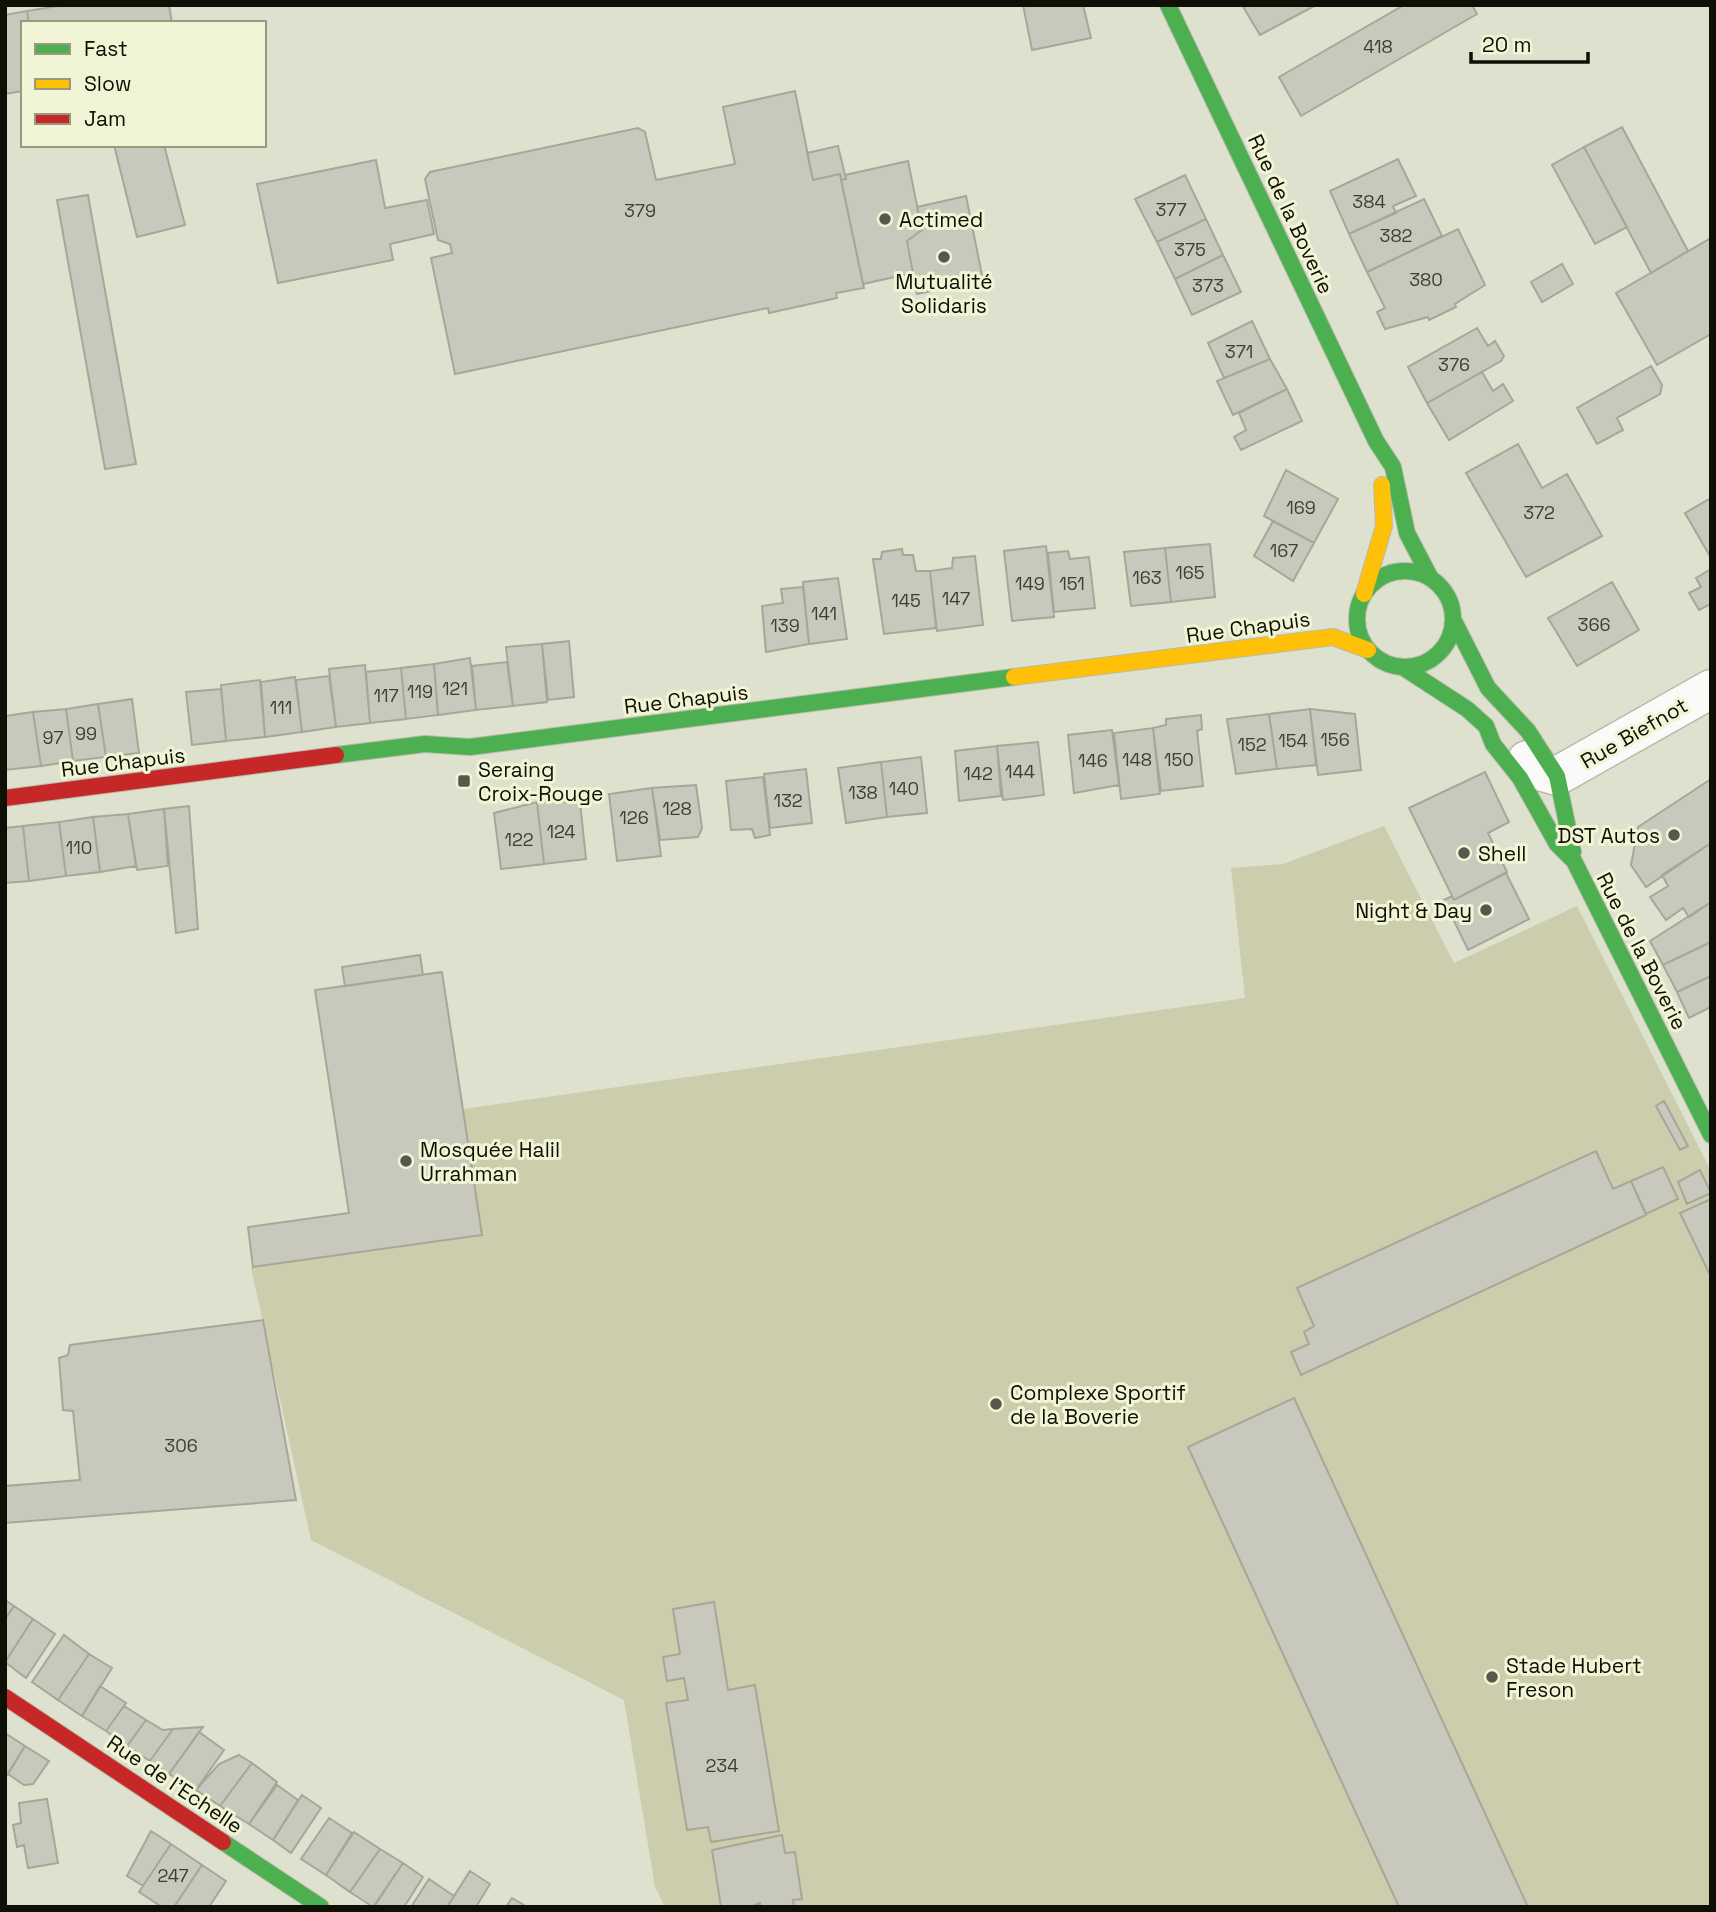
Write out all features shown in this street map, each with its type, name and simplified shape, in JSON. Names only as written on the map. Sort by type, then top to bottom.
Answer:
[{"type":"street","name":"Rue de la Boverie","points":[[1168,5],[1376,441],[1391,460],[1399,479],[1407,532],[1430,577]]},
{"type":"street","name":"Rue de la Boverie","points":[[1364,594],[1384,526],[1383,488],[1376,441]]},
{"type":"street","points":[[1416,572],[1430,577],[1444,588],[1452,603],[1454,621],[1449,640],[1436,657],[1417,666],[1404,668],[1379,660],[1368,650],[1357,623],[1364,594],[1387,574],[1416,572]]},
{"type":"street","name":"Rue de la Boverie","points":[[1454,621],[1488,688],[1528,732],[1557,776],[1567,814],[1574,861],[1711,1135]]},
{"type":"street","name":"Rue Chapuis","points":[[5,798],[425,744],[470,747],[1333,637],[1368,650]]},
{"type":"street","name":"Rue de la Boverie","points":[[1404,668],[1467,709],[1486,726],[1493,744],[1520,778],[1557,844],[1574,861]]},
{"type":"street","name":"Rue Biefnot","points":[[1557,776],[1711,689]]},
{"type":"street","points":[[1486,726],[1506,734],[1531,765],[1557,776]]},
{"type":"street","name":"Rue de l'Echelle","points":[[5,1697],[321,1907]]},
{"type":"green space","name":"Complexe Sportif de la Boverie","points":[[1384,826],[1454,963],[1577,906],[1711,1171],[1711,1907],[665,1907],[655,1887],[624,1700],[311,1540],[251,1268],[482,1235],[463,1109],[1245,998],[1231,868],[1283,864]]},
{"type":"building","points":[[64,5],[169,5],[172,21],[29,21],[27,11]]},
{"type":"building","points":[[1023,5],[1083,5],[1091,38],[1032,50]]},
{"type":"building","points":[[1242,5],[1316,5],[1260,35]]},
{"type":"building","points":[[1404,5],[1472,5],[1477,14],[1301,116],[1279,77]]},
{"type":"building","points":[[27,11],[29,21],[21,21],[21,91],[5,94],[5,15]]},
{"type":"building","points":[[795,91],[813,180],[840,174],[864,288],[836,293],[837,298],[769,313],[768,308],[455,374],[431,258],[452,253],[450,244],[438,240],[425,179],[430,172],[638,128],[645,132],[656,180],[735,164],[723,107]]},
{"type":"building","points":[[1622,127],[1688,251],[1651,273],[1584,147]]},
{"type":"building","points":[[838,146],[846,179],[841,180],[840,174],[813,180],[807,153]]},
{"type":"building","points":[[114,147],[165,147],[185,225],[137,237]]},
{"type":"building","points":[[1584,147],[1627,227],[1595,244],[1552,165]]},
{"type":"building","points":[[1398,159],[1416,196],[1393,206],[1396,213],[1349,234],[1330,191]]},
{"type":"building","points":[[376,160],[385,208],[427,200],[434,234],[390,244],[393,260],[278,283],[257,184]]},
{"type":"building","name":"Actimed","points":[[908,161],[922,230],[907,241],[913,273],[863,284],[841,180],[846,179],[845,175]]},
{"type":"building","points":[[1185,175],[1206,219],[1157,242],[1135,199]]},
{"type":"building","points":[[88,195],[136,464],[105,469],[57,200]]},
{"type":"building","name":"Mutualité Solidaris","points":[[966,196],[983,280],[917,294],[907,241],[922,230],[917,207]]},
{"type":"building","points":[[1424,199],[1442,236],[1367,272],[1349,234]]},
{"type":"building","points":[[1206,219],[1223,255],[1175,279],[1157,242]]},
{"type":"building","points":[[1458,229],[1485,285],[1455,304],[1456,307],[1429,320],[1428,317],[1385,329],[1377,312],[1385,308],[1367,272]]},
{"type":"building","points":[[1711,238],[1711,334],[1657,365],[1616,293]]},
{"type":"building","points":[[1223,255],[1241,292],[1192,315],[1175,279]]},
{"type":"building","points":[[1562,264],[1573,284],[1542,302],[1531,282]]},
{"type":"building","points":[[1252,321],[1270,359],[1224,378],[1208,343]]},
{"type":"building","points":[[1477,328],[1488,346],[1495,341],[1504,356],[1501,361],[1427,403],[1408,367]]},
{"type":"building","points":[[1270,359],[1287,389],[1233,415],[1217,381]]},
{"type":"building","points":[[1651,366],[1662,385],[1660,394],[1617,418],[1623,430],[1597,444],[1577,408]]},
{"type":"building","points":[[1482,372],[1493,391],[1503,384],[1513,401],[1449,440],[1427,403]]},
{"type":"building","points":[[1287,389],[1302,421],[1241,450],[1234,437],[1246,430],[1239,413]]},
{"type":"building","points":[[1518,444],[1542,488],[1567,474],[1602,536],[1526,577],[1466,473]]},
{"type":"building","points":[[1286,470],[1338,499],[1314,543],[1264,516]]},
{"type":"building","points":[[1711,498],[1711,558],[1685,513]]},
{"type":"building","points":[[1273,521],[1314,543],[1293,581],[1254,556]]},
{"type":"building","points":[[1210,544],[1215,597],[1171,602],[1165,548]]},
{"type":"building","points":[[1046,546],[1054,617],[1012,621],[1004,551]]},
{"type":"building","points":[[1165,548],[1171,602],[1131,606],[1124,552]]},
{"type":"building","points":[[902,549],[903,555],[913,555],[916,571],[930,571],[936,628],[884,634],[873,559],[881,559],[882,552]]},
{"type":"building","points":[[1068,551],[1070,559],[1089,557],[1095,608],[1054,612],[1048,553]]},
{"type":"building","points":[[975,556],[983,625],[937,631],[930,571],[952,568],[953,558]]},
{"type":"building","points":[[1711,569],[1711,604],[1699,610],[1689,593],[1701,587],[1696,578]]},
{"type":"building","points":[[838,578],[847,639],[809,644],[803,582]]},
{"type":"building","points":[[1612,582],[1639,630],[1577,666],[1548,618]]},
{"type":"building","points":[[803,587],[809,644],[766,652],[762,606],[783,603],[781,589]]},
{"type":"building","points":[[569,641],[574,697],[548,700],[542,644]]},
{"type":"building","points":[[542,644],[547,702],[513,706],[506,647]]},
{"type":"building","points":[[470,658],[476,710],[438,715],[434,664]]},
{"type":"building","points":[[507,662],[513,706],[476,710],[472,666]]},
{"type":"building","points":[[434,664],[438,715],[406,719],[401,668]]},
{"type":"building","points":[[365,665],[370,723],[336,727],[329,669]]},
{"type":"building","points":[[401,668],[406,719],[370,723],[366,672]]},
{"type":"building","points":[[329,676],[336,727],[302,732],[296,680]]},
{"type":"building","points":[[295,677],[302,732],[265,737],[261,682]]},
{"type":"building","points":[[260,680],[265,737],[226,741],[221,685]]},
{"type":"building","points":[[221,689],[226,741],[192,745],[186,692]]},
{"type":"building","points":[[132,699],[139,753],[106,757],[98,704]]},
{"type":"building","points":[[98,704],[106,757],[73,761],[66,709]]},
{"type":"building","points":[[66,709],[73,761],[41,766],[33,712]]},
{"type":"building","points":[[1310,709],[1355,714],[1361,770],[1318,775]]},
{"type":"building","points":[[1310,709],[1316,765],[1277,769],[1269,714]]},
{"type":"building","points":[[33,712],[41,766],[5,770],[5,716]]},
{"type":"building","points":[[1269,714],[1277,769],[1236,774],[1227,719]]},
{"type":"building","points":[[1201,715],[1202,729],[1197,731],[1203,786],[1161,791],[1153,728],[1166,725],[1166,719]]},
{"type":"building","points":[[1153,728],[1160,794],[1121,799],[1114,733]]},
{"type":"building","points":[[1112,730],[1119,785],[1074,793],[1068,735]]},
{"type":"building","points":[[1038,742],[1044,795],[1003,800],[997,746]]},
{"type":"building","points":[[997,746],[1001,796],[959,801],[955,751]]},
{"type":"building","points":[[921,757],[927,813],[887,817],[881,762]]},
{"type":"building","points":[[881,762],[887,817],[846,823],[838,768]]},
{"type":"building","points":[[806,769],[812,823],[770,828],[764,774]]},
{"type":"building","name":"Shell","points":[[1485,772],[1509,822],[1488,833],[1507,872],[1454,900],[1409,808]]},
{"type":"building","points":[[763,777],[770,835],[755,838],[752,829],[731,830],[726,781]]},
{"type":"building","name":"DST Autos","points":[[1711,779],[1711,843],[1646,887],[1631,865],[1638,827]]},
{"type":"building","points":[[696,785],[702,828],[698,837],[660,840],[652,788]]},
{"type":"building","points":[[652,788],[661,856],[617,861],[609,794]]},
{"type":"building","points":[[537,802],[580,802],[586,859],[544,864]]},
{"type":"building","points":[[537,802],[544,864],[501,869],[494,813]]},
{"type":"building","points":[[189,806],[198,929],[176,933],[164,809]]},
{"type":"building","points":[[164,809],[168,866],[137,870],[128,814]]},
{"type":"building","points":[[128,814],[136,866],[100,872],[93,817]]},
{"type":"building","points":[[93,817],[100,872],[66,876],[59,822]]},
{"type":"building","points":[[59,822],[66,876],[29,881],[23,826]]},
{"type":"building","points":[[23,826],[29,881],[5,883],[5,828]]},
{"type":"building","points":[[1711,843],[1711,902],[1689,917],[1683,908],[1666,920],[1650,897],[1668,886],[1662,875]]},
{"type":"building","name":"Night & Day","points":[[1506,873],[1529,919],[1468,950],[1444,900],[1452,896],[1454,900]]},
{"type":"building","points":[[1711,902],[1711,942],[1663,965],[1650,941]]},
{"type":"building","points":[[1711,942],[1711,976],[1677,992],[1663,965]]},
{"type":"building","points":[[420,955],[423,975],[345,986],[342,967]]},
{"type":"building","name":"Mosquée Halil Urrahman","points":[[442,972],[482,1235],[253,1267],[248,1227],[349,1213],[315,990]]},
{"type":"building","points":[[1711,976],[1711,1007],[1689,1018],[1677,992]]},
{"type":"building","points":[[1664,1101],[1688,1146],[1680,1150],[1656,1106]]},
{"type":"building","points":[[1596,1151],[1613,1189],[1631,1181],[1646,1215],[1301,1375],[1291,1352],[1309,1344],[1304,1332],[1314,1326],[1297,1288]]},
{"type":"building","points":[[1663,1167],[1678,1199],[1646,1214],[1631,1181]]},
{"type":"building","points":[[1700,1170],[1711,1193],[1687,1204],[1678,1182]]},
{"type":"building","points":[[1711,1199],[1711,1277],[1680,1213]]},
{"type":"building","points":[[263,1320],[296,1500],[5,1523],[5,1486],[80,1480],[73,1411],[63,1410],[59,1358],[68,1355],[70,1345]]},
{"type":"building","points":[[1294,1398],[1528,1907],[1399,1907],[1188,1447]]},
{"type":"building","points":[[5,1600],[14,1606],[5,1619]]},
{"type":"building","points":[[714,1602],[728,1690],[755,1685],[779,1831],[711,1842],[708,1827],[687,1830],[666,1703],[688,1700],[684,1678],[667,1681],[663,1657],[680,1654],[673,1609]]},
{"type":"building","points":[[14,1606],[33,1619],[5,1662],[5,1619]]},
{"type":"building","points":[[33,1619],[55,1634],[26,1678],[5,1662]]},
{"type":"building","points":[[64,1635],[89,1654],[58,1700],[32,1682]]},
{"type":"building","points":[[89,1654],[112,1668],[82,1716],[58,1700]]},
{"type":"building","points":[[100,1686],[126,1703],[106,1731],[82,1716]]},
{"type":"building","points":[[124,1706],[146,1720],[127,1746],[106,1731]]},
{"type":"building","points":[[146,1720],[163,1730],[173,1729],[150,1761],[127,1746]]},
{"type":"building","points":[[203,1727],[169,1774],[150,1761],[173,1729]]},
{"type":"building","points":[[199,1732],[224,1750],[196,1790],[169,1774]]},
{"type":"building","points":[[5,1733],[25,1746],[5,1778]]},
{"type":"building","points":[[25,1746],[49,1761],[33,1784],[24,1785],[8,1774]]},
{"type":"building","points":[[239,1755],[252,1763],[220,1806],[196,1790],[219,1764]]},
{"type":"building","points":[[252,1763],[277,1782],[249,1824],[220,1806]]},
{"type":"building","points":[[277,1785],[298,1800],[273,1840],[249,1824]]},
{"type":"building","points":[[302,1795],[321,1808],[291,1853],[273,1840]]},
{"type":"building","points":[[47,1799],[58,1863],[28,1868],[24,1845],[17,1847],[13,1825],[21,1823],[19,1803]]},
{"type":"building","points":[[329,1818],[352,1833],[326,1875],[301,1859]]},
{"type":"building","points":[[151,1831],[171,1844],[143,1886],[127,1876]]},
{"type":"building","points":[[354,1832],[380,1849],[350,1892],[326,1875]]},
{"type":"building","points":[[782,1835],[785,1853],[795,1852],[802,1899],[793,1900],[794,1907],[760,1907],[760,1903],[750,1907],[721,1907],[712,1850]]},
{"type":"building","points":[[171,1844],[202,1865],[174,1907],[162,1907],[139,1892]]},
{"type":"building","points":[[380,1849],[403,1863],[373,1907],[350,1892]]},
{"type":"building","points":[[403,1863],[423,1877],[404,1907],[374,1907]]},
{"type":"building","points":[[202,1865],[226,1881],[209,1907],[174,1907]]},
{"type":"building","points":[[470,1871],[490,1884],[476,1907],[447,1907]]},
{"type":"building","points":[[429,1879],[454,1896],[447,1907],[411,1907]]},
{"type":"building","points":[[512,1898],[524,1905],[524,1907],[506,1907]]},
{"type":"traffic: fast","points":[[1168,5],[1376,441],[1393,467],[1407,533],[1430,577]]},
{"type":"traffic: fast","points":[[1405,571],[1423,574],[1439,585],[1450,601],[1453,619],[1450,637],[1439,653],[1423,664],[1405,667],[1387,664],[1371,653],[1360,637],[1357,619],[1360,601],[1371,585],[1387,574],[1405,571]]},
{"type":"traffic: fast","points":[[1454,621],[1488,688],[1528,731],[1557,776],[1573,852]]},
{"type":"traffic: fast","points":[[1404,668],[1467,709],[1486,726],[1493,744],[1520,778],[1557,844],[1574,861],[1711,1135]]},
{"type":"traffic: fast","points":[[336,755],[425,744],[470,747],[1014,677]]},
{"type":"traffic: fast","points":[[223,1842],[321,1907]]},
{"type":"traffic: slow","points":[[1364,594],[1384,526],[1382,485]]},
{"type":"traffic: slow","points":[[1014,677],[1333,637],[1368,650]]},
{"type":"traffic: jam","points":[[5,798],[336,755]]},
{"type":"traffic: jam","points":[[5,1697],[223,1842]]},
{"type":"place","name":"Actimed","points":[[885,219]]},
{"type":"place","name":"Mutualité Solidaris","points":[[944,257]]},
{"type":"place","name":"Seraing Croix-Rouge","points":[[464,781]]},
{"type":"place","name":"DST Autos","points":[[1674,835]]},
{"type":"place","name":"Shell","points":[[1464,853]]},
{"type":"place","name":"Night & Day","points":[[1486,910]]},
{"type":"place","name":"Mosquée Halil Urrahman","points":[[406,1161]]},
{"type":"place","name":"Complexe Sportif de la Boverie","points":[[996,1404]]},
{"type":"place","name":"Stade Hubert Freson","points":[[1492,1677]]}]
